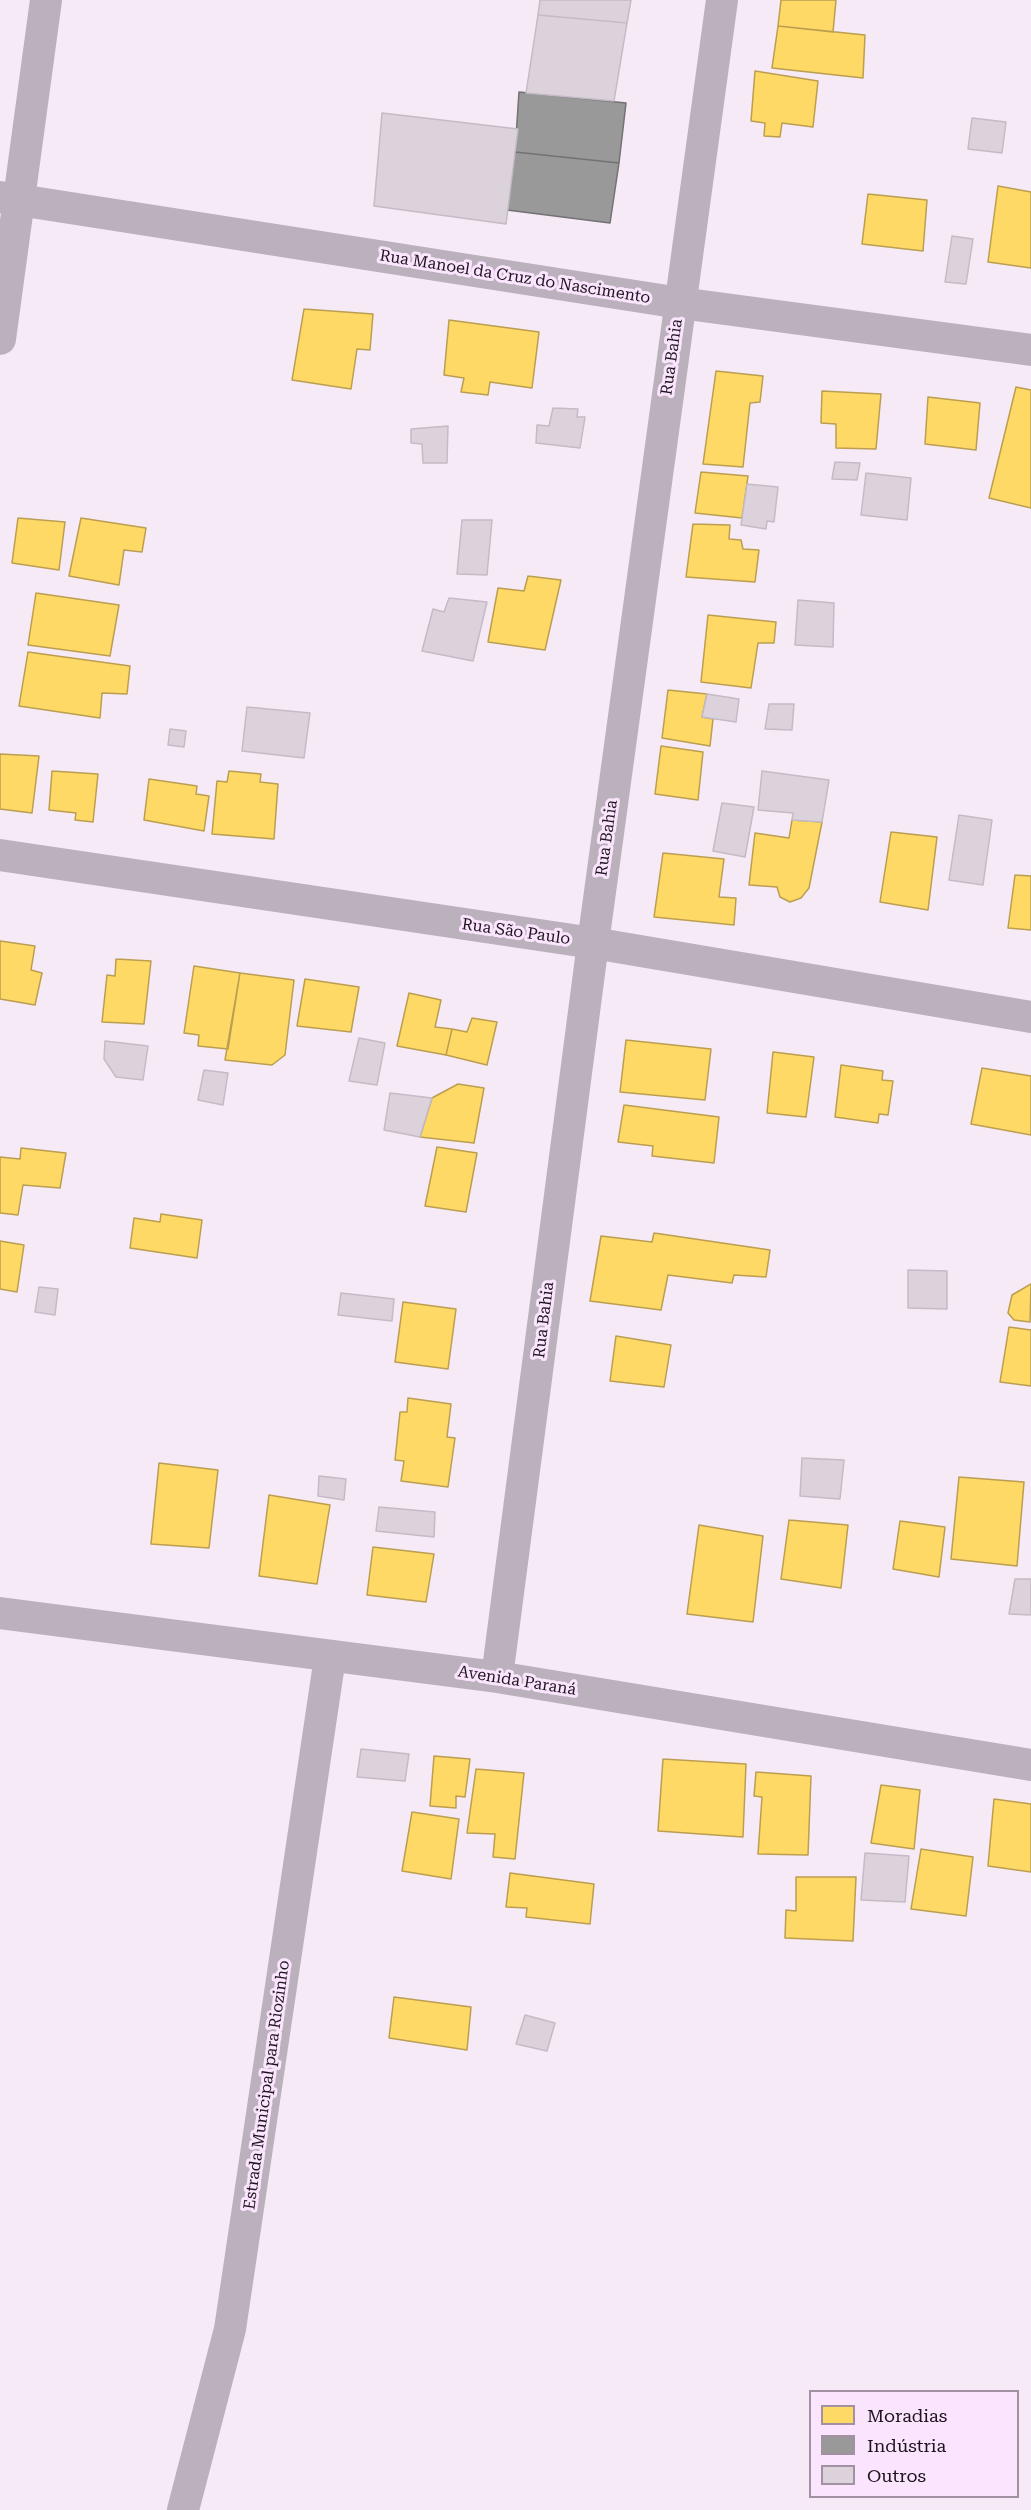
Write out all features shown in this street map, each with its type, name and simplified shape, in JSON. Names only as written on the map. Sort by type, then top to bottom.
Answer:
[{"type":"street","points":[[0,339],[9,198],[46,0]]},
{"type":"street","name":"Rua Bahia","points":[[497,1677],[593,943],[722,0]]},
{"type":"street","name":"Rua Manoel da Cruz do Nascimento","points":[[9,198],[680,303],[1031,350]]},
{"type":"street","name":"Rua São Paulo","points":[[0,855],[593,943],[1031,1017]]},
{"type":"street","name":"Avenida Paraná","points":[[0,1613],[497,1677],[1031,1765]]},
{"type":"street","name":"Estrada Municipal para Riozinho","points":[[183,2510],[230,2329],[330,1657]]},
{"type":"building: Moradias","points":[[781,0],[836,0],[833,32],[778,26]]},
{"type":"building: Moradias","points":[[778,26],[865,35],[863,78],[772,68]]},
{"type":"building: Moradias","points":[[755,71],[818,81],[813,127],[782,123],[780,137],[764,136],[765,123],[751,121]]},
{"type":"building: Moradias","points":[[998,186],[1031,192],[1031,268],[988,262]]},
{"type":"building: Moradias","points":[[868,194],[927,200],[923,251],[862,244]]},
{"type":"building: Moradias","points":[[304,309],[373,314],[370,350],[357,349],[351,389],[292,380]]},
{"type":"building: Moradias","points":[[449,320],[539,332],[532,388],[490,382],[488,395],[461,392],[464,378],[444,375]]},
{"type":"building: Moradias","points":[[716,371],[763,376],[760,402],[750,403],[743,467],[703,464]]},
{"type":"building: Moradias","points":[[1016,387],[1031,390],[1031,508],[989,498]]},
{"type":"building: Moradias","points":[[822,391],[881,394],[876,449],[836,448],[836,424],[821,423]]},
{"type":"building: Moradias","points":[[928,397],[980,403],[976,450],[925,444]]},
{"type":"building: Moradias","points":[[701,472],[748,476],[742,518],[695,513]]},
{"type":"building: Moradias","points":[[18,518],[65,522],[59,570],[12,563]]},
{"type":"building: Moradias","points":[[81,518],[146,528],[142,552],[124,550],[119,585],[69,576]]},
{"type":"building: Moradias","points":[[693,524],[730,525],[729,539],[741,540],[743,549],[759,550],[755,582],[686,577]]},
{"type":"building: Moradias","points":[[528,576],[561,580],[545,650],[488,642],[498,588],[524,591]]},
{"type":"building: Moradias","points":[[36,593],[119,605],[110,656],[28,645]]},
{"type":"building: Moradias","points":[[708,615],[776,622],[774,643],[758,643],[751,688],[701,682]]},
{"type":"building: Moradias","points":[[28,652],[130,666],[127,694],[102,693],[100,718],[19,706]]},
{"type":"building: Moradias","points":[[668,690],[707,694],[702,717],[713,719],[710,746],[662,738]]},
{"type":"building: Moradias","points":[[661,746],[703,752],[698,800],[655,794]]},
{"type":"building: Moradias","points":[[0,754],[39,756],[32,813],[0,809]]},
{"type":"building: Moradias","points":[[52,771],[98,774],[93,822],[75,820],[76,813],[49,810]]},
{"type":"building: Moradias","points":[[229,771],[261,774],[260,782],[278,784],[274,839],[212,834],[217,781],[227,782]]},
{"type":"building: Moradias","points":[[149,779],[197,786],[196,794],[209,796],[204,831],[144,820]]},
{"type":"building: Moradias","points":[[792,820],[822,822],[809,888],[801,898],[790,902],[780,897],[777,887],[749,885],[755,833],[789,838]]},
{"type":"building: Moradias","points":[[891,832],[937,837],[928,910],[880,902]]},
{"type":"building: Moradias","points":[[663,853],[724,859],[719,897],[736,898],[734,925],[654,917]]},
{"type":"building: Moradias","points":[[1015,875],[1031,876],[1031,930],[1008,928]]},
{"type":"building: Moradias","points":[[0,941],[35,946],[31,970],[42,973],[35,1005],[0,999]]},
{"type":"building: Moradias","points":[[116,959],[151,961],[144,1024],[102,1022],[107,975],[115,976]]},
{"type":"building: Moradias","points":[[194,966],[240,973],[228,1049],[198,1046],[199,1035],[184,1033]]},
{"type":"building: Moradias","points":[[240,973],[294,980],[285,1055],[272,1065],[225,1060]]},
{"type":"building: Moradias","points":[[305,979],[359,987],[351,1032],[297,1026]]},
{"type":"building: Moradias","points":[[409,993],[441,1000],[435,1027],[452,1029],[446,1055],[397,1046]]},
{"type":"building: Moradias","points":[[472,1018],[497,1022],[487,1065],[446,1055],[452,1029],[467,1032]]},
{"type":"building: Moradias","points":[[626,1040],[711,1049],[705,1100],[620,1092]]},
{"type":"building: Moradias","points":[[773,1052],[814,1057],[806,1117],[767,1113]]},
{"type":"building: Moradias","points":[[841,1065],[883,1071],[882,1080],[893,1081],[888,1115],[879,1114],[878,1123],[835,1117]]},
{"type":"building: Moradias","points":[[982,1068],[1031,1076],[1031,1135],[971,1124]]},
{"type":"building: Moradias","points":[[458,1084],[484,1088],[474,1143],[420,1137],[432,1098]]},
{"type":"building: Moradias","points":[[624,1105],[719,1117],[714,1163],[652,1156],[653,1146],[618,1142]]},
{"type":"building: Moradias","points":[[437,1147],[477,1153],[466,1212],[425,1206]]},
{"type":"building: Moradias","points":[[21,1148],[66,1153],[60,1188],[23,1185],[18,1215],[0,1213],[0,1157],[20,1159]]},
{"type":"building: Moradias","points":[[161,1214],[202,1220],[197,1258],[130,1248],[134,1218],[160,1222]]},
{"type":"building: Moradias","points":[[654,1233],[770,1250],[766,1277],[734,1275],[732,1283],[668,1275],[661,1310],[590,1301],[601,1236],[652,1242]]},
{"type":"building: Moradias","points":[[0,1241],[24,1245],[17,1292],[0,1289]]},
{"type":"building: Moradias","points":[[1031,1284],[1030,1322],[1014,1320],[1008,1313],[1012,1295]]},
{"type":"building: Moradias","points":[[403,1302],[456,1309],[448,1369],[395,1362]]},
{"type":"building: Moradias","points":[[1009,1327],[1031,1330],[1031,1386],[1000,1382]]},
{"type":"building: Moradias","points":[[616,1336],[671,1345],[664,1387],[610,1381]]},
{"type":"building: Moradias","points":[[408,1398],[451,1404],[447,1437],[455,1438],[448,1487],[401,1481],[404,1461],[395,1460],[400,1412],[407,1412]]},
{"type":"building: Moradias","points":[[159,1463],[218,1470],[209,1548],[151,1544]]},
{"type":"building: Moradias","points":[[959,1477],[1024,1482],[1017,1566],[951,1559]]},
{"type":"building: Moradias","points":[[269,1495],[330,1505],[317,1584],[259,1576]]},
{"type":"building: Moradias","points":[[789,1520],[848,1525],[841,1588],[781,1579]]},
{"type":"building: Moradias","points":[[900,1521],[945,1527],[939,1577],[893,1569]]},
{"type":"building: Moradias","points":[[699,1525],[763,1536],[753,1622],[687,1614]]},
{"type":"building: Moradias","points":[[373,1547],[434,1554],[426,1602],[367,1595]]},
{"type":"building: Moradias","points":[[434,1756],[470,1759],[465,1797],[456,1796],[456,1808],[430,1806]]},
{"type":"building: Moradias","points":[[663,1759],[746,1764],[743,1837],[658,1831]]},
{"type":"building: Moradias","points":[[476,1769],[524,1773],[515,1859],[493,1857],[495,1834],[467,1833]]},
{"type":"building: Moradias","points":[[756,1772],[811,1776],[808,1855],[758,1854],[762,1797],[754,1796]]},
{"type":"building: Moradias","points":[[881,1785],[920,1790],[914,1849],[871,1843]]},
{"type":"building: Moradias","points":[[994,1799],[1031,1804],[1031,1872],[988,1866]]},
{"type":"building: Moradias","points":[[412,1812],[459,1819],[451,1879],[402,1871]]},
{"type":"building: Moradias","points":[[921,1849],[973,1857],[966,1916],[911,1909]]},
{"type":"building: Moradias","points":[[510,1873],[594,1884],[590,1924],[526,1917],[527,1908],[506,1907]]},
{"type":"building: Moradias","points":[[796,1877],[856,1877],[853,1941],[785,1938],[786,1910],[796,1911]]},
{"type":"building: Moradias","points":[[394,1997],[471,2007],[467,2050],[389,2038]]},
{"type":"building: Indústria","points":[[519,92],[626,103],[619,163],[515,152]]},
{"type":"building: Indústria","points":[[515,152],[619,163],[610,223],[507,210]]},
{"type":"building: Outros","points":[[540,0],[631,0],[627,23],[538,15]]},
{"type":"building: Outros","points":[[538,15],[627,23],[614,101],[526,93]]},
{"type":"building: Outros","points":[[382,113],[518,129],[506,224],[374,206]]},
{"type":"building: Outros","points":[[972,118],[1006,122],[1002,153],[968,149]]},
{"type":"building: Outros","points":[[952,236],[973,239],[966,284],[945,282]]},
{"type":"building: Outros","points":[[553,408],[578,409],[577,417],[585,417],[580,448],[536,443],[537,425],[549,426]]},
{"type":"building: Outros","points":[[448,426],[447,463],[423,463],[422,444],[411,443],[411,429]]},
{"type":"building: Outros","points":[[835,462],[860,463],[857,480],[832,479]]},
{"type":"building: Outros","points":[[866,473],[911,478],[907,520],[861,515]]},
{"type":"building: Outros","points":[[747,484],[778,487],[774,522],[767,521],[766,529],[741,525]]},
{"type":"building: Outros","points":[[462,520],[492,520],[487,575],[457,574]]},
{"type":"building: Outros","points":[[449,598],[487,602],[473,661],[422,651],[433,609],[444,612]]},
{"type":"building: Outros","points":[[798,600],[834,603],[833,647],[795,645]]},
{"type":"building: Outros","points":[[707,694],[739,699],[736,722],[702,717]]},
{"type":"building: Outros","points":[[769,704],[794,704],[792,730],[765,729]]},
{"type":"building: Outros","points":[[247,707],[310,713],[304,758],[242,751]]},
{"type":"building: Outros","points":[[170,729],[186,731],[184,747],[168,745]]},
{"type":"building: Outros","points":[[762,771],[829,780],[822,822],[792,820],[793,813],[758,810]]},
{"type":"building: Outros","points":[[722,803],[754,807],[745,857],[713,851]]},
{"type":"building: Outros","points":[[959,815],[992,820],[983,885],[949,880]]},
{"type":"building: Outros","points":[[359,1038],[385,1043],[377,1085],[349,1081]]},
{"type":"building: Outros","points":[[105,1041],[148,1046],[143,1080],[116,1077],[104,1059]]},
{"type":"building: Outros","points":[[204,1070],[228,1073],[223,1105],[198,1100]]},
{"type":"building: Outros","points":[[390,1093],[432,1098],[420,1137],[384,1130]]},
{"type":"building: Outros","points":[[908,1270],[947,1271],[947,1309],[908,1308]]},
{"type":"building: Outros","points":[[39,1287],[58,1289],[55,1315],[35,1312]]},
{"type":"building: Outros","points":[[341,1293],[394,1299],[392,1321],[338,1315]]},
{"type":"building: Outros","points":[[802,1458],[844,1460],[840,1499],[800,1496]]},
{"type":"building: Outros","points":[[319,1476],[346,1479],[344,1500],[318,1496]]},
{"type":"building: Outros","points":[[379,1507],[435,1512],[434,1537],[376,1531]]},
{"type":"building: Outros","points":[[1015,1579],[1031,1579],[1031,1615],[1009,1614]]},
{"type":"building: Outros","points":[[361,1749],[409,1754],[405,1781],[357,1777]]},
{"type":"building: Outros","points":[[865,1853],[909,1856],[905,1902],[861,1900]]},
{"type":"building: Outros","points":[[525,2015],[555,2023],[547,2051],[516,2044]]}]
